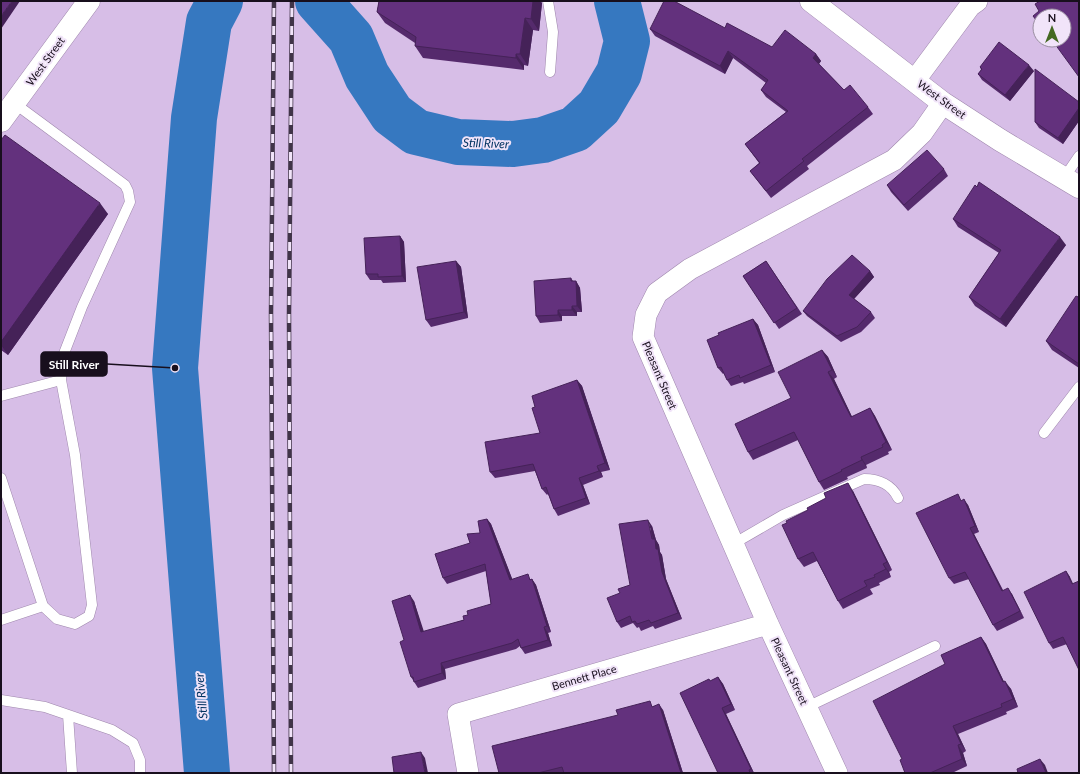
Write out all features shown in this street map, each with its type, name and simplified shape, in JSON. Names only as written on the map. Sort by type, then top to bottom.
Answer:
[{"type":"main road","name":"West Street","points":[[1,120],[89,1]]},
{"type":"main road","name":"West Street","points":[[811,1],[943,103],[1071,183]]},
{"type":"street","points":[[915,80],[970,6],[977,1]]},
{"type":"street","name":"Pleasant Street","points":[[837,773],[768,624],[643,336],[646,315],[657,293],[690,269],[894,160],[922,133],[943,103]]},
{"type":"street","name":"Bennett Place","points":[[468,773],[458,714],[768,624]]},
{"type":"lane","points":[[548,1],[553,32],[550,72]]},
{"type":"lane","points":[[1,478],[43,606],[57,619],[76,624],[88,616],[92,605],[75,455],[61,380],[63,356],[82,307],[130,202],[125,185],[14,103]]},
{"type":"lane","points":[[1071,183],[1079,156]]},
{"type":"lane","points":[[1,396],[61,380]]},
{"type":"lane","points":[[1044,433],[1079,386]]},
{"type":"lane","points":[[734,544],[783,515],[864,479],[875,479],[894,489],[898,498]]},
{"type":"lane","points":[[1,620],[43,606]]},
{"type":"lane","points":[[807,707],[935,646]]},
{"type":"lane","points":[[1,700],[45,707],[112,730],[133,744],[140,760],[140,773]]},
{"type":"lane","points":[[68,715],[72,773]]},
{"type":"building","points":[[1,1],[12,1],[1,16]]},
{"type":"building","points":[[379,1],[533,1],[531,19],[525,18],[520,54],[516,54],[516,58],[415,46],[416,37],[377,12]]},
{"type":"building","points":[[664,1],[674,1],[725,28],[727,23],[772,47],[785,30],[816,54],[813,58],[844,90],[850,85],[868,107],[802,159],[804,161],[766,191],[750,171],[760,163],[745,144],[788,111],[761,90],[768,80],[728,51],[720,66],[650,29]]},
{"type":"building","points":[[1040,1],[1079,1],[1079,77],[1058,48],[1072,48],[1072,8],[1037,8],[1035,4]]},
{"type":"building","points":[[999,42],[1029,65],[1005,95],[978,74],[982,69],[980,67]]},
{"type":"building","points":[[1035,69],[1079,102],[1079,108],[1058,138],[1035,122]]},
{"type":"building","points":[[5,135],[100,203],[1,342],[1,140]]},
{"type":"building","points":[[927,150],[944,169],[904,205],[887,185]]},
{"type":"building","points":[[979,182],[1060,237],[1000,319],[969,297],[1001,250],[953,219],[975,185],[977,187]]},
{"type":"building","points":[[400,236],[402,276],[378,277],[378,274],[366,274],[364,238]]},
{"type":"building","points":[[852,255],[870,271],[849,295],[871,312],[857,327],[837,336],[803,311],[827,279]]},
{"type":"building","points":[[456,261],[464,312],[426,320],[417,267]]},
{"type":"building","points":[[766,261],[797,308],[774,323],[743,276]]},
{"type":"building","points":[[571,278],[571,281],[576,281],[577,306],[572,306],[572,310],[558,310],[558,315],[536,316],[534,281]]},
{"type":"building","points":[[1079,295],[1079,364],[1046,341],[1076,296],[1078,297]]},
{"type":"building","points":[[753,319],[771,365],[740,378],[739,375],[727,380],[721,367],[718,368],[707,340],[719,335],[718,333]]},
{"type":"building","points":[[822,350],[832,370],[828,372],[851,417],[870,408],[886,442],[882,445],[883,447],[861,457],[862,460],[819,482],[794,432],[748,452],[735,424],[791,398],[778,372]]},
{"type":"building","points":[[577,380],[605,463],[597,466],[599,471],[579,478],[586,498],[554,509],[546,487],[542,489],[533,464],[490,472],[485,442],[540,433],[532,408],[535,407],[532,396]]},
{"type":"building","points":[[848,483],[887,562],[883,564],[886,569],[874,575],[875,577],[864,581],[867,586],[838,601],[813,552],[798,559],[782,525],[787,523],[786,521],[808,510],[807,508],[826,498],[824,493]]},
{"type":"building","points":[[958,494],[961,501],[964,499],[975,526],[970,528],[1002,591],[1008,588],[1020,611],[993,625],[965,572],[949,578],[916,513]]},
{"type":"building","points":[[487,519],[510,580],[528,574],[530,580],[532,579],[547,626],[544,627],[548,640],[521,648],[518,639],[512,643],[441,663],[442,673],[414,682],[400,642],[404,640],[392,601],[410,595],[421,632],[464,620],[463,616],[468,615],[467,611],[491,604],[485,564],[443,578],[435,554],[470,543],[467,534],[480,533],[478,521]]},
{"type":"building","points":[[648,520],[652,539],[655,539],[656,549],[658,549],[662,572],[678,613],[651,623],[649,620],[637,624],[635,621],[632,622],[630,616],[617,622],[607,598],[620,593],[618,589],[630,585],[619,524]]},
{"type":"building","points":[[1066,571],[1072,584],[1079,581],[1079,670],[1063,637],[1049,643],[1024,592]]},
{"type":"building","points":[[981,637],[1013,699],[1001,704],[1002,707],[953,726],[961,744],[958,745],[962,759],[930,773],[905,773],[900,760],[902,759],[873,701],[945,664],[941,655]]},
{"type":"building","points":[[718,677],[731,704],[722,708],[751,769],[749,770],[750,773],[718,773],[680,693],[709,679],[710,681]]},
{"type":"building","points":[[650,701],[652,707],[659,704],[681,773],[564,773],[562,767],[538,773],[499,773],[492,746],[618,715],[616,710]]},
{"type":"building","points":[[421,752],[425,773],[394,773],[392,757]]},
{"type":"building","points":[[1040,759],[1046,773],[1018,773],[1017,769]]},
{"type":"waterway","name":"Still River","points":[[207,773],[175,368],[194,118],[209,22],[220,1]]},
{"type":"waterway","name":"Still River","points":[[318,1],[351,38],[367,76],[392,114],[416,132],[458,142],[513,144],[543,140],[575,129],[599,107],[619,73],[627,41],[617,1]]},
{"type":"railway","points":[[274,1],[271,314],[274,773]]},
{"type":"railway","points":[[291,773],[289,314],[292,1]]},
{"type":"place","name":"Still River","points":[[175,368]]}]
